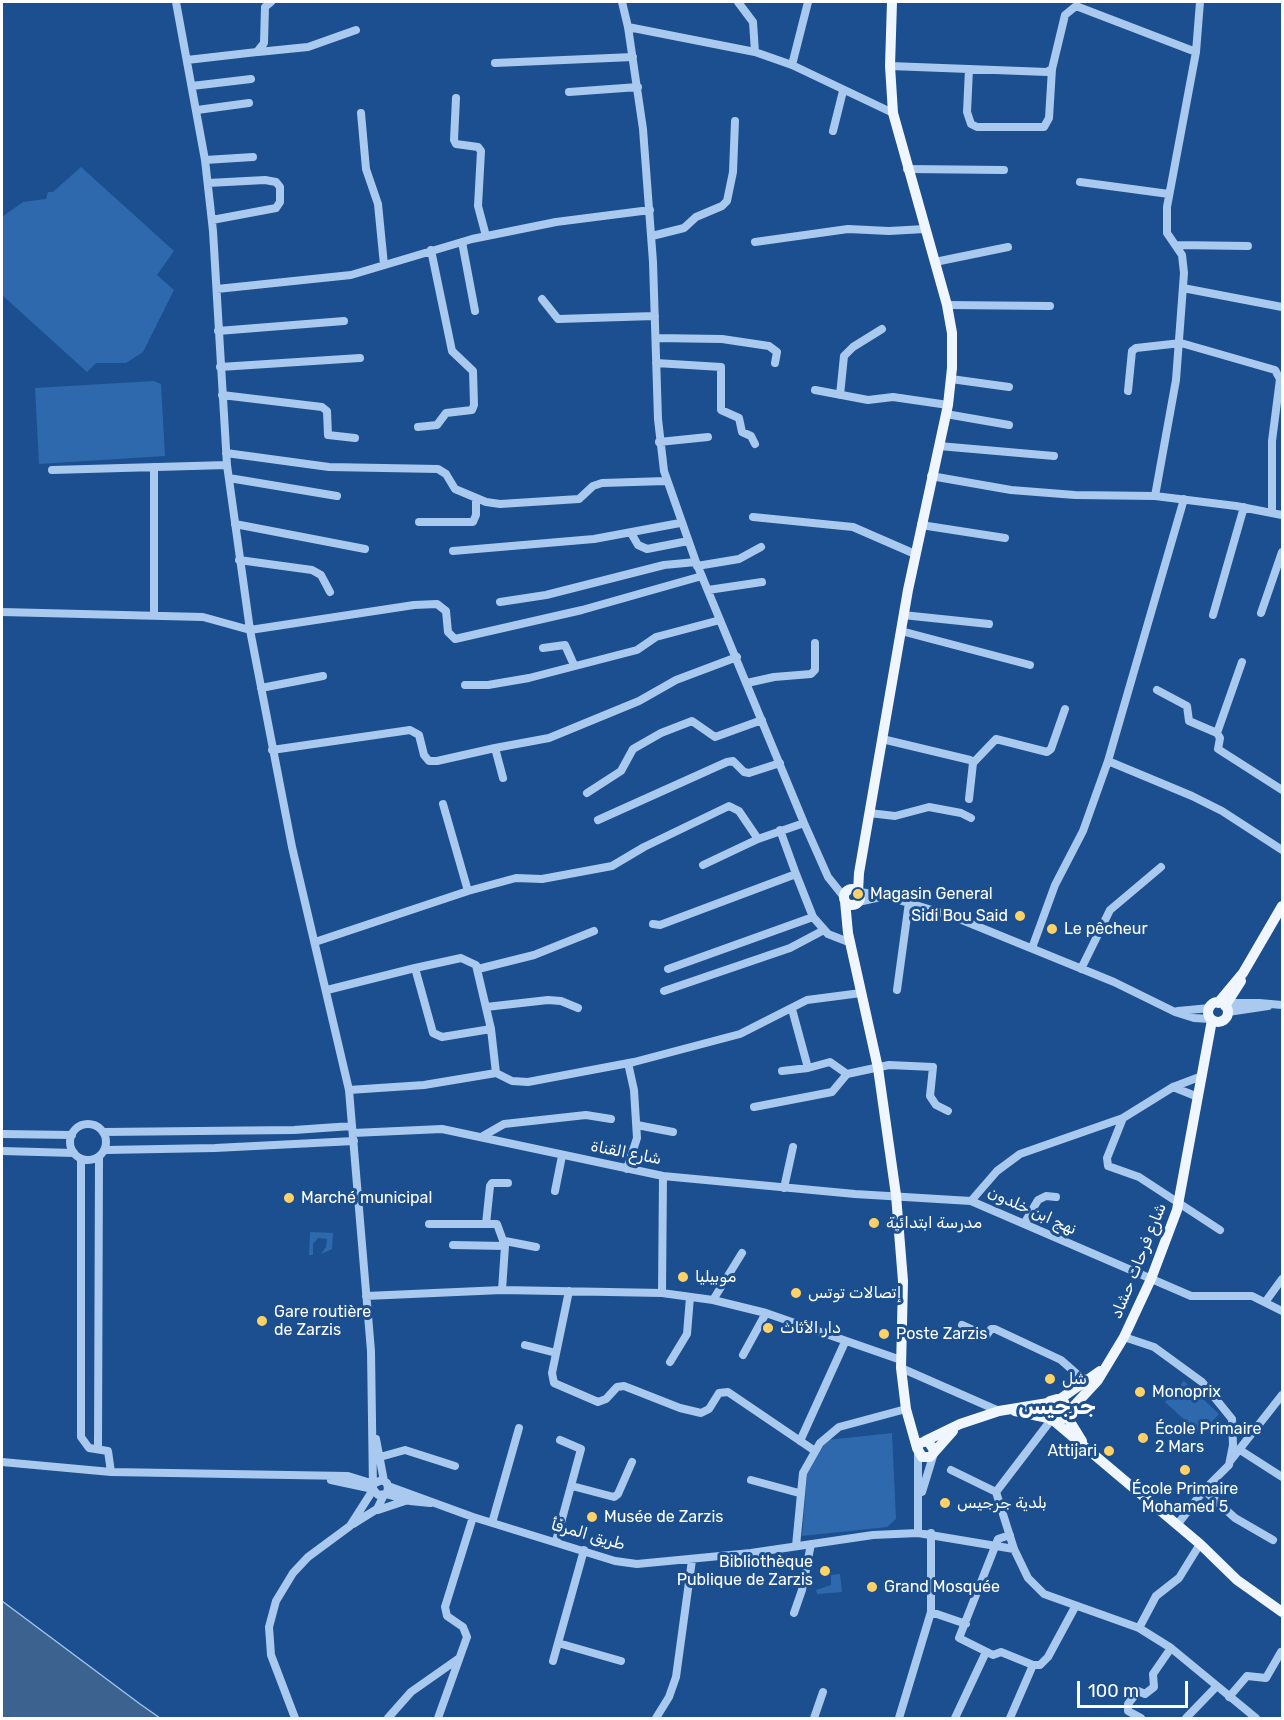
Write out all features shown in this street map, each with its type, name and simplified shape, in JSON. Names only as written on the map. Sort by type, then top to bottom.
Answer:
[{"type":"main road","points":[[892,2],[890,66],[893,113],[947,305],[952,333],[951,379],[947,410],[903,615],[853,897],[850,941],[878,1068],[896,1195],[903,1281],[901,1364],[909,1424],[921,1446]]},
{"type":"main road","points":[[1219,1012],[1241,981],[1243,973],[1282,906]]},
{"type":"main road","name":"شارع فرحات حشاد","points":[[1067,1413],[1106,1368],[1124,1337],[1150,1279],[1178,1202],[1206,1054],[1219,1012]]},
{"type":"main road","name":"شارع فرحات حشاد","points":[[1060,1399],[1106,1368]]},
{"type":"main road","points":[[921,1446],[960,1424],[1004,1411],[1060,1399],[1066,1405],[1067,1413],[1083,1444]]},
{"type":"main road","points":[[1048,1403],[1045,1412],[1051,1419],[1200,1544],[1237,1580],[1282,1612]]},
{"type":"main road","points":[[1004,1411],[1061,1420],[1067,1413]]},
{"type":"main road","points":[[934,1451],[960,1424]]},
{"type":"main road","points":[[921,1446],[933,1444],[934,1451]]},
{"type":"street","points":[[176,2],[197,110],[208,183],[217,289],[227,465],[250,630],[273,750],[349,1090],[371,1351],[374,1487],[378,1495],[386,1489]]},
{"type":"street","points":[[257,52],[264,43],[265,7],[271,2]]},
{"type":"street","points":[[622,2],[638,87],[650,210],[659,442],[666,481],[687,541],[828,877],[853,897],[887,897],[979,926],[1082,969],[1175,1012],[1194,1018],[1219,1012],[1282,1005]]},
{"type":"street","points":[[738,2],[753,22],[755,52]]},
{"type":"street","points":[[792,65],[808,2]]},
{"type":"street","points":[[1155,496],[1181,343],[1184,261],[1166,227],[1169,194],[1196,52],[1200,2]]},
{"type":"street","points":[[969,69],[967,112],[971,124],[977,127],[1044,127],[1049,118],[1052,69],[1065,15],[1077,6],[1196,52]]},
{"type":"street","points":[[628,27],[755,52],[792,65],[893,113]]},
{"type":"street","points":[[188,60],[308,47],[356,30]]},
{"type":"street","points":[[495,63],[633,57]]},
{"type":"street","points":[[890,66],[1041,73],[1052,69]]},
{"type":"street","points":[[192,86],[251,79]]},
{"type":"street","points":[[568,92],[638,87]]},
{"type":"street","points":[[833,131],[843,91]]},
{"type":"street","points":[[456,98],[454,140],[459,145],[478,147],[481,151],[478,206],[486,236]]},
{"type":"street","points":[[197,110],[249,103]]},
{"type":"street","points":[[361,113],[366,169],[378,204],[384,265]]},
{"type":"street","points":[[652,236],[684,228],[696,217],[722,206],[727,201],[733,172],[735,121]]},
{"type":"street","points":[[205,160],[254,157]]},
{"type":"street","points":[[908,169],[1004,170]]},
{"type":"street","points":[[208,183],[265,180],[276,182],[280,187],[280,202],[276,208],[212,220]]},
{"type":"street","points":[[1080,182],[1169,194]]},
{"type":"street","points":[[217,289],[358,273],[430,250],[486,236],[556,222],[650,210]]},
{"type":"street","points":[[756,242],[848,229],[889,231],[925,229]]},
{"type":"street","points":[[462,242],[475,311]]},
{"type":"street","points":[[1176,245],[1248,246]]},
{"type":"street","points":[[935,262],[1008,247]]},
{"type":"street","points":[[418,428],[437,425],[446,413],[472,410],[474,405],[473,371],[452,351],[430,250]]},
{"type":"street","points":[[1183,288],[1282,307]]},
{"type":"street","points":[[542,298],[558,319],[655,316]]},
{"type":"street","points":[[947,305],[1050,306]]},
{"type":"street","points":[[218,331],[344,321]]},
{"type":"street","points":[[840,395],[844,356],[853,347],[882,329]]},
{"type":"street","points":[[656,338],[722,339],[769,346],[777,352],[775,363]]},
{"type":"street","points":[[1128,391],[1132,351],[1136,348],[1181,343],[1248,361],[1278,372],[1280,379],[1271,458],[1272,513]]},
{"type":"street","points":[[220,367],[360,358]]},
{"type":"street","points":[[656,363],[721,367],[721,410],[739,418],[742,432],[751,436],[755,444]]},
{"type":"street","points":[[951,379],[1009,387]]},
{"type":"street","points":[[815,390],[868,400],[901,397],[1009,425]]},
{"type":"street","points":[[222,395],[322,407],[327,411],[328,435],[355,438]]},
{"type":"street","points":[[659,442],[708,437]]},
{"type":"street","points":[[939,446],[1054,456]]},
{"type":"street","points":[[226,453],[329,467],[438,469],[446,474],[455,489],[476,498],[500,504],[579,499],[593,486],[602,483],[666,481]]},
{"type":"street","points":[[52,470],[227,465]]},
{"type":"street","points":[[154,466],[154,614]]},
{"type":"street","points":[[931,476],[983,486],[1040,493],[1184,499],[1282,515]]},
{"type":"street","points":[[229,478],[337,496]]},
{"type":"street","points":[[419,522],[472,522],[476,515],[476,498]]},
{"type":"street","points":[[1032,948],[1054,885],[1083,831],[1108,761],[1184,499]]},
{"type":"street","points":[[1213,615],[1244,507]]},
{"type":"street","points":[[753,517],[853,527],[915,554]]},
{"type":"street","points":[[453,551],[516,547],[631,533],[680,523]]},
{"type":"street","points":[[235,524],[365,549]]},
{"type":"street","points":[[921,525],[1005,538]]},
{"type":"street","points":[[631,533],[638,545],[647,549],[687,541]]},
{"type":"street","points":[[500,602],[559,592],[664,565],[739,559],[761,547]]},
{"type":"street","points":[[1261,614],[1282,552]]},
{"type":"street","points":[[239,560],[312,570],[321,575],[330,591]]},
{"type":"street","points":[[2,612],[203,617],[250,630],[392,608],[437,604],[446,611],[448,632],[455,639],[582,610],[702,576]]},
{"type":"street","points":[[708,590],[762,582]]},
{"type":"street","points":[[903,615],[989,624]]},
{"type":"street","points":[[465,685],[477,686],[513,681],[637,650],[656,637],[720,620]]},
{"type":"street","points":[[901,631],[1030,665]]},
{"type":"street","points":[[747,683],[774,677],[811,674],[814,670],[815,643]]},
{"type":"street","points":[[543,648],[565,645],[574,665]]},
{"type":"street","points":[[273,750],[410,730],[419,735],[424,755],[429,760],[437,761],[549,738],[639,701],[676,680],[737,657]]},
{"type":"street","points":[[1217,733],[1242,662]]},
{"type":"street","points":[[261,688],[323,676]]},
{"type":"street","points":[[1157,690],[1187,706],[1189,721],[1217,733],[1220,738],[1218,746],[1221,752],[1282,790]]},
{"type":"street","points":[[969,799],[973,763],[996,739],[1047,752],[1051,749],[1065,709]]},
{"type":"street","points":[[587,793],[621,771],[633,749],[661,733],[692,721],[715,737],[762,720]]},
{"type":"street","points":[[882,739],[970,760],[973,763]]},
{"type":"street","points":[[495,748],[503,778]]},
{"type":"street","points":[[598,820],[728,762],[733,761],[744,772],[749,773],[780,762]]},
{"type":"street","points":[[1108,761],[1222,811],[1282,850]]},
{"type":"street","points":[[443,804],[468,891]]},
{"type":"street","points":[[315,942],[468,891],[516,878],[542,879],[612,866],[644,847],[729,806],[739,811],[758,839]]},
{"type":"street","points":[[869,813],[895,816],[929,807],[961,813],[971,818]]},
{"type":"street","points":[[703,865],[758,839],[804,823]]},
{"type":"street","points":[[780,830],[813,917],[824,930],[850,941]]},
{"type":"street","points":[[1082,969],[1110,910],[1161,867]]},
{"type":"street","points":[[653,924],[660,925],[796,874]]},
{"type":"street","points":[[897,990],[909,903]]},
{"type":"street","points":[[668,969],[813,917]]},
{"type":"street","points":[[664,991],[790,948],[824,930]]},
{"type":"street","points":[[478,969],[534,955],[594,932]]},
{"type":"street","points":[[327,990],[461,958],[472,961],[478,969],[491,1029],[496,1073]]},
{"type":"street","points":[[415,968],[432,1033],[442,1037],[491,1029]]},
{"type":"street","points":[[349,1090],[424,1085],[496,1073],[513,1081],[528,1082],[628,1063],[740,1034],[807,1000],[861,993]]},
{"type":"street","points":[[486,1007],[548,1000],[561,1001],[578,1008]]},
{"type":"street","points":[[792,1009],[808,1068]]},
{"type":"street","points":[[782,1071],[808,1068],[830,1062],[847,1074]]},
{"type":"street","points":[[627,1169],[633,1155],[637,1125],[634,1090],[628,1063]]},
{"type":"street","points":[[754,1107],[832,1092],[847,1074],[889,1065],[933,1067],[930,1096],[936,1105],[948,1111]]},
{"type":"street","points":[[971,1201],[997,1171],[1020,1154],[1123,1118],[1173,1087],[1202,1076]]},
{"type":"street","points":[[1173,1087],[1198,1097]]},
{"type":"street","points":[[483,1136],[504,1125],[586,1115],[610,1119]]},
{"type":"street","points":[[1123,1118],[1107,1158],[1108,1166],[1139,1178],[1220,1230]]},
{"type":"street","points":[[106,1149],[103,1132],[96,1126],[87,1125],[78,1128],[72,1135],[71,1144],[77,1156],[80,1433],[84,1445],[88,1448],[106,1449],[111,1472]]},
{"type":"street","points":[[637,1125],[673,1132]]},
{"type":"street","name":"شارع القناة","points":[[353,1133],[432,1128],[483,1136],[562,1156],[663,1176],[754,1183],[784,1188],[896,1195]]},
{"type":"street","points":[[103,1132],[353,1133]]},
{"type":"street","points":[[2,1150],[77,1156],[90,1160],[99,1157],[106,1149],[203,1149],[353,1133]]},
{"type":"street","points":[[2,1134],[72,1135]]},
{"type":"street","points":[[784,1188],[793,1148]]},
{"type":"street","points":[[555,1191],[562,1156]]},
{"type":"street","points":[[98,1448],[99,1157]]},
{"type":"street","points":[[662,1293],[663,1176]]},
{"type":"street","points":[[486,1224],[490,1186],[492,1183],[508,1183]]},
{"type":"street","name":"نهج ابن خلدون","points":[[896,1195],[971,1201],[1191,1296],[1241,1295],[1266,1301]]},
{"type":"street","points":[[1024,1224],[1038,1200],[1046,1196],[1056,1197]]},
{"type":"street","points":[[429,1224],[497,1224],[505,1244],[502,1290]]},
{"type":"street","points":[[453,1245],[505,1244],[536,1247]]},
{"type":"street","points":[[713,1300],[742,1253]]},
{"type":"street","points":[[1282,1279],[1266,1301],[1282,1311]]},
{"type":"street","points":[[366,1296],[502,1290],[662,1293],[713,1300],[766,1313],[845,1342],[901,1364],[1004,1411]]},
{"type":"street","points":[[569,1291],[552,1381],[560,1387],[592,1400],[602,1401],[617,1387],[624,1386],[680,1408],[700,1413],[709,1410],[720,1393],[728,1392],[815,1451]]},
{"type":"street","points":[[670,1362],[687,1334],[690,1297]]},
{"type":"street","points":[[743,1355],[766,1313]]},
{"type":"street","points":[[962,1325],[986,1336],[991,1329],[994,1329],[1061,1360],[1087,1380]]},
{"type":"street","points":[[1124,1337],[1154,1347],[1202,1382],[1223,1406],[1234,1426],[1230,1461]]},
{"type":"street","points":[[800,1441],[845,1342]]},
{"type":"street","points":[[525,1345],[556,1353]]},
{"type":"street","points":[[1177,1525],[1204,1490],[1240,1450],[1282,1395]]},
{"type":"street","points":[[796,1546],[799,1493],[803,1473],[815,1451],[839,1426],[906,1409]]},
{"type":"street","points":[[996,1492],[1051,1419]]},
{"type":"street","points":[[492,1523],[519,1428]]},
{"type":"street","points":[[372,1513],[386,1489],[374,1433]]},
{"type":"street","points":[[556,1541],[581,1449],[580,1446],[560,1440]]},
{"type":"street","points":[[918,1533],[921,1446]]},
{"type":"street","points":[[380,1457],[405,1450],[455,1466]]},
{"type":"street","points":[[1240,1450],[1282,1477]]},
{"type":"street","points":[[919,1501],[934,1451]]},
{"type":"street","points":[[2,1462],[111,1472],[319,1477],[386,1489],[434,1503]]},
{"type":"street","points":[[572,1486],[614,1497],[618,1494],[632,1462]]},
{"type":"street","points":[[951,1470],[996,1492],[1014,1549],[1028,1578],[1036,1588],[1075,1607],[1099,1612],[1139,1628],[1171,1648],[1256,1719]]},
{"type":"street","points":[[751,1480],[799,1493]]},
{"type":"street","points":[[350,1526],[374,1487]]},
{"type":"street","points":[[386,1489],[410,1501]]},
{"type":"street","points":[[1204,1490],[1234,1518],[1273,1540]]},
{"type":"street","points":[[295,1719],[271,1654],[269,1628],[276,1601],[293,1573],[308,1557],[350,1526],[390,1504],[410,1501],[434,1503]]},
{"type":"street","name":"طريق المرفأ","points":[[434,1503],[615,1561],[638,1564],[692,1560],[873,1535],[918,1533],[931,1533],[1014,1549]]},
{"type":"street","points":[[438,1719],[467,1633],[447,1616],[445,1607],[473,1517]]},
{"type":"street","points":[[898,1719],[931,1612],[931,1533]]},
{"type":"street","points":[[1010,1535],[1000,1537],[960,1639],[995,1655],[1001,1652],[1033,1665],[1040,1665],[1048,1657],[1075,1607]]},
{"type":"street","points":[[794,1613],[802,1590],[811,1544]]},
{"type":"street","points":[[1139,1628],[1156,1596],[1179,1578],[1200,1544]]},
{"type":"street","points":[[553,1661],[584,1550]]},
{"type":"street","points":[[656,1719],[669,1697],[676,1677],[692,1560]]},
{"type":"street","points":[[931,1612],[966,1624]]},
{"type":"street","points":[[558,1643],[621,1660]]},
{"type":"street","points":[[1141,1719],[1128,1711],[1128,1704],[1138,1691],[1145,1694],[1154,1687],[1153,1674],[1171,1648]]},
{"type":"street","points":[[955,1719],[986,1652]]},
{"type":"street","points":[[1229,1697],[1247,1676],[1266,1678],[1281,1652]]},
{"type":"street","points":[[388,1719],[411,1692],[458,1659]]},
{"type":"street","points":[[1010,1719],[1033,1665]]},
{"type":"street","points":[[1186,1719],[1216,1687]]},
{"type":"street","points":[[814,1719],[823,1692]]},
{"type":"shaded area","points":[[81,167],[174,251],[157,275],[174,290],[143,352],[126,363],[96,363],[87,372],[2,295],[2,217],[23,202],[46,199],[48,192],[53,192]]},
{"type":"shaded area","points":[[154,381],[161,384],[165,456],[39,464],[35,388]]},
{"type":"shaded area","points":[[310,1232],[333,1233],[332,1249],[321,1254],[326,1247],[327,1239],[318,1238],[313,1244],[313,1255],[309,1255]]},
{"type":"shaded area","points":[[1184,1381],[1219,1414],[1200,1434],[1165,1402]]},
{"type":"shaded area","points":[[892,1433],[896,1519],[887,1527],[802,1536],[807,1474],[827,1440]]},
{"type":"shaded area","points":[[840,1574],[842,1592],[817,1594],[816,1590],[831,1585],[831,1575]]},
{"type":"shaded area","points":[[2,1601],[140,1704],[160,1718],[2,1718]]},
{"type":"place","name":"Magasin General","points":[[858,894]]},
{"type":"place","name":"Sidi Bou Said","points":[[1020,916]]},
{"type":"place","name":"Le pêcheur","points":[[1052,929]]},
{"type":"place","name":"Marché municipal","points":[[289,1198]]},
{"type":"place","name":"مدرسة ابتدائية","points":[[874,1223]]},
{"type":"place","name":"موبيليا","points":[[683,1277]]},
{"type":"place","name":"إتصالات توتس","points":[[796,1293]]},
{"type":"place","name":"Gare routière de Zarzis","points":[[262,1321]]},
{"type":"place","name":"دار الأثاث","points":[[768,1328]]},
{"type":"place","name":"Poste Zarzis","points":[[884,1334]]},
{"type":"place","name":"شل","points":[[1050,1379]]},
{"type":"place","name":"Monoprix","points":[[1140,1392]]},
{"type":"place","name":"École Primaire 2 Mars","points":[[1143,1438]]},
{"type":"place","name":"Attijari","points":[[1109,1451]]},
{"type":"place","name":"École Primaire Mohamed 5","points":[[1185,1470]]},
{"type":"place","name":"بلدية جرجيس","points":[[945,1503]]},
{"type":"place","name":"Musée de Zarzis","points":[[592,1517]]},
{"type":"place","name":"Bibliothèque Publique de Zarzis","points":[[825,1571]]},
{"type":"place","name":"Grand Mosquée","points":[[872,1587]]},
{"type":"district","name":"جرجيس","points":[[1057,1408]]}]
